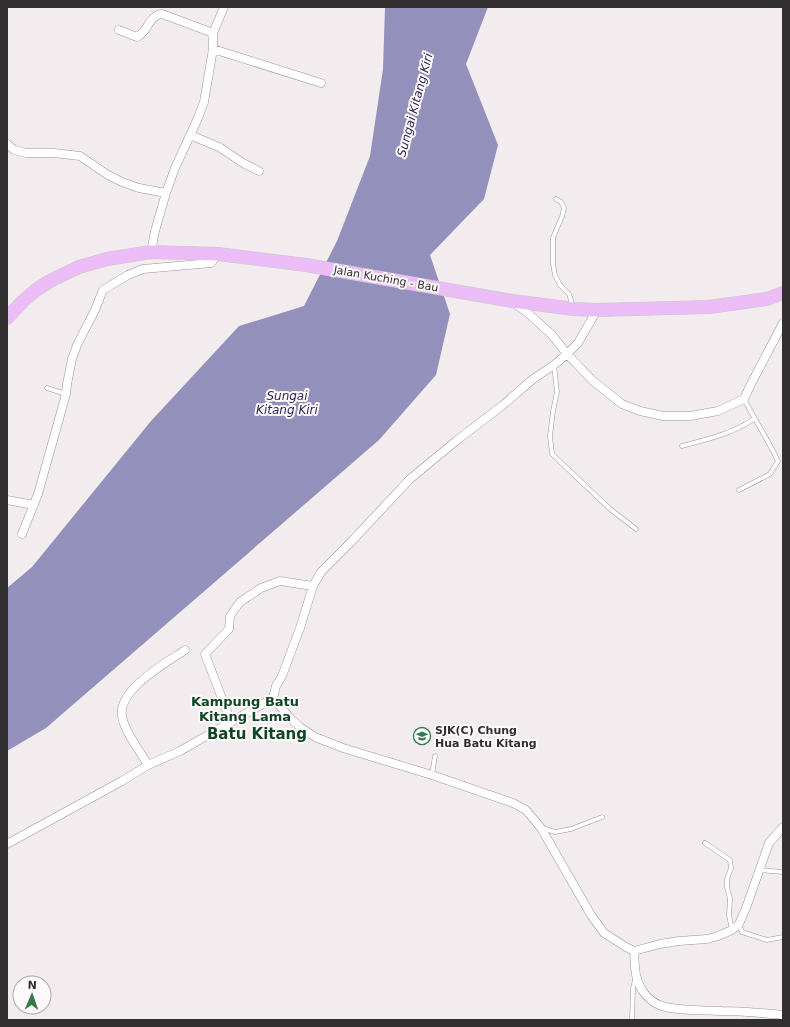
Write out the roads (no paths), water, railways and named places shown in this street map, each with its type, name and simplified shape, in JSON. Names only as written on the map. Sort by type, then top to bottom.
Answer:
[{"type":"main road","name":"Jalan Kuching - Bau","points":[[7,318],[36,290],[50,281],[79,267],[107,258],[151,252],[218,254],[306,265],[484,297],[574,309],[597,310],[709,307],[767,299],[783,293]]},
{"type":"street","points":[[151,252],[158,218],[166,193],[175,168],[204,102],[213,50],[213,33],[224,7]]},
{"type":"street","points":[[119,30],[137,37],[142,35],[155,16],[162,14],[213,33]]},
{"type":"street","points":[[213,50],[321,83]]},
{"type":"street","points":[[190,135],[219,147],[243,163],[259,171]]},
{"type":"street","points":[[7,144],[14,150],[26,153],[54,152],[80,156],[108,175],[122,182],[139,188],[166,193]]},
{"type":"street","points":[[22,534],[38,494],[66,394],[76,345],[104,290],[128,275],[143,269],[212,262],[218,254]]},
{"type":"street","points":[[512,301],[552,335],[567,354],[593,381],[622,404],[640,411],[663,416],[690,416],[718,411],[744,399],[750,384],[783,323]]},
{"type":"street","points":[[7,844],[122,781],[148,765],[180,751],[273,698],[300,628],[313,586],[321,572],[410,479],[503,405],[533,379],[567,354],[578,343],[597,310]]},
{"type":"street","points":[[7,500],[34,505]]},
{"type":"street","points":[[231,722],[205,654],[229,629],[230,616],[240,602],[261,588],[280,581],[313,586]]},
{"type":"street","points":[[148,765],[125,726],[122,715],[123,704],[130,692],[141,681],[185,650]]},
{"type":"street","points":[[273,698],[290,718],[315,737],[343,748],[432,775],[513,803],[526,810],[541,828],[591,915],[604,933],[634,951],[679,941],[707,940],[732,930],[739,924],[746,908],[770,843],[783,827]]},
{"type":"street","points":[[634,951],[636,977],[641,989],[656,1004],[665,1007],[682,1009],[783,1015]]},
{"type":"lane","points":[[556,199],[561,202],[564,208],[562,218],[553,238],[553,264],[555,275],[560,285],[569,294],[574,309]]},
{"type":"lane","points":[[554,365],[557,392],[550,436],[552,454],[610,509],[636,529]]},
{"type":"lane","points":[[46,388],[66,394]]},
{"type":"lane","points":[[739,490],[770,474],[778,461],[744,399]]},
{"type":"lane","points":[[682,446],[727,434],[754,419]]},
{"type":"lane","points":[[432,775],[435,756]]},
{"type":"lane","points":[[541,828],[555,832],[571,829],[602,817]]},
{"type":"lane","points":[[705,843],[730,860],[731,868],[727,883],[730,899],[729,915],[732,930]]},
{"type":"lane","points":[[759,870],[783,872]]},
{"type":"lane","points":[[739,924],[742,932],[752,936],[768,940],[783,937]]},
{"type":"lane","points":[[632,1020],[633,988],[636,977]]},
{"type":"water","name":"Sungai Kitang Kiri","points":[[385,7],[488,7],[466,64],[498,145],[484,199],[430,255],[450,314],[436,375],[379,440],[46,728],[7,751],[7,588],[32,567],[151,421],[239,326],[304,306],[337,241],[370,156],[383,69]]},
{"type":"place","name":"SJK(C) Chung Hua Batu Kitang","points":[[422,736]]},
{"type":"district","name":"Kampung Batu Kitang Lama","points":[[245,708]]},
{"type":"district","name":"Batu Kitang","points":[[257,734]]}]
